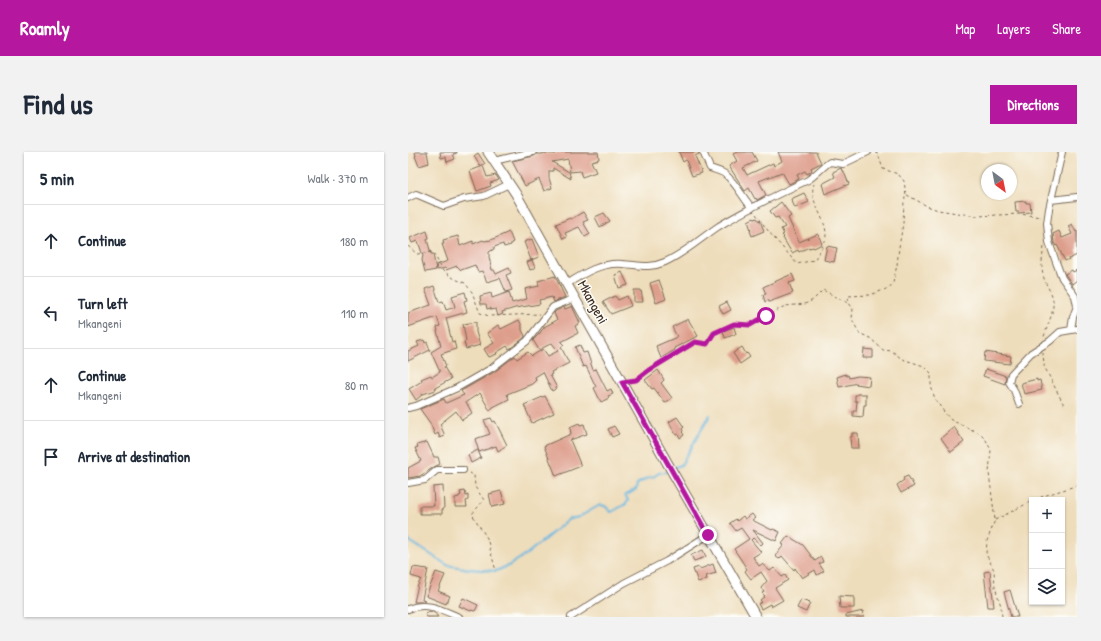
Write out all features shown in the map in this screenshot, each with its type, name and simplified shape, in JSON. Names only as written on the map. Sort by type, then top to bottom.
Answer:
[{"type":"street","name":"Mkangeni","points":[[488,152],[509,184],[567,284],[671,470],[756,617]]},
{"type":"street","points":[[494,161],[533,152]]},
{"type":"street","points":[[703,152],[710,168],[724,173],[752,208]]},
{"type":"street","points":[[567,284],[580,275],[595,268],[612,264],[648,266],[664,262],[682,253],[720,226],[817,174],[819,170],[830,162],[843,164],[868,152]]},
{"type":"street","points":[[1019,404],[1014,390],[1009,382],[1011,374],[1031,353],[1060,332],[1074,330],[1073,317],[1077,306],[1075,296],[1062,278],[1049,242],[1047,223],[1062,152]]},
{"type":"street","points":[[408,198],[416,194],[444,206],[484,196],[509,184]]},
{"type":"street","points":[[1051,200],[1077,197]]},
{"type":"street","points":[[408,408],[457,388],[492,368],[527,341],[553,306],[575,298]]},
{"type":"street","points":[[408,482],[426,480],[437,470],[463,470]]},
{"type":"street","points":[[571,617],[624,583],[667,561],[708,535]]},
{"type":"street","points":[[408,609],[415,606],[435,607],[459,617]]},
{"type":"path","points":[[868,152],[878,154],[883,169],[898,174],[904,181],[906,195],[904,201],[904,218],[893,283],[889,288],[870,295],[848,296],[849,303],[853,309],[852,319],[859,333],[870,338],[883,350],[892,351],[902,359],[924,366],[931,374],[931,386],[935,400],[944,412],[951,420],[979,433],[986,440],[991,450],[989,473],[995,520],[987,541],[986,554],[994,570],[995,587],[1001,606],[1002,617]]},
{"type":"path","points":[[752,208],[769,232],[797,264],[814,260],[826,240],[825,226],[817,208],[812,190],[817,174]]},
{"type":"path","points":[[906,195],[938,210],[977,216],[1020,214],[1042,217],[1047,223]]},
{"type":"path","points":[[1049,238],[1044,246],[1041,270],[1054,301],[1052,315],[1042,346],[1044,366],[1065,407]]},
{"type":"path","points":[[408,246],[417,254],[433,252],[443,270],[455,280],[465,283],[472,292],[480,313],[489,316],[547,314]]},
{"type":"path","points":[[622,382],[636,380],[649,370],[695,342],[707,344],[714,333],[734,324],[750,325],[785,306],[805,304],[813,300],[823,290],[849,303]]},
{"type":"path","points":[[463,470],[474,475],[476,487],[484,500],[472,514],[487,538],[496,571]]},
{"type":"path","points":[[1040,497],[1077,485]]},
{"type":"path","points":[[995,520],[1029,503]]},
{"type":"building","points":[[415,152],[427,152],[429,163],[419,166]]},
{"type":"building","points":[[440,152],[457,153],[453,154],[455,159],[447,162],[446,157],[441,158]]},
{"type":"building","points":[[556,152],[598,152],[599,159],[591,161],[596,172],[582,177],[580,171],[570,172],[568,159],[552,162],[569,172],[571,179],[553,168],[553,171],[549,171],[549,178],[552,188],[544,191],[539,179],[525,186],[512,161],[543,153],[556,154]]},
{"type":"building","points":[[679,152],[699,152],[699,154],[695,156],[702,173],[692,176],[686,160],[683,162]]},
{"type":"building","points":[[737,152],[752,152],[757,161],[743,168],[747,175],[773,163],[774,166],[782,161],[778,152],[816,152],[821,163],[811,168],[812,171],[807,174],[805,171],[797,175],[799,179],[789,184],[782,172],[759,181],[766,195],[757,200],[749,188],[745,191],[729,166],[737,161],[733,154]]},
{"type":"building","points":[[478,153],[485,164],[480,166],[474,156]]},
{"type":"building","points":[[483,166],[487,177],[496,175],[499,180],[490,183],[491,186],[477,191],[470,171]]},
{"type":"building","points":[[841,168],[849,184],[825,194],[822,184],[835,177],[833,172]]},
{"type":"building","points":[[804,193],[809,202],[795,208],[791,199]]},
{"type":"building","points":[[1026,201],[1026,203],[1030,203],[1031,212],[1016,212],[1015,202]]},
{"type":"building","points":[[781,202],[791,216],[788,218],[799,242],[818,234],[822,244],[814,248],[809,247],[799,252],[798,250],[792,253],[782,235],[784,234],[781,229],[785,227],[778,217],[775,218],[770,211]]},
{"type":"building","points":[[583,212],[588,220],[583,222],[590,234],[585,237],[579,227],[565,233],[567,237],[563,239],[556,224],[570,218],[571,219]]},
{"type":"building","points":[[604,213],[610,221],[600,227],[595,217]]},
{"type":"building","points":[[757,218],[759,221],[760,220],[764,231],[752,236],[748,221]]},
{"type":"building","points":[[1072,224],[1076,232],[1077,231],[1077,255],[1065,261],[1057,245],[1056,246],[1054,243],[1053,234],[1059,231],[1062,238],[1072,234],[1068,226]]},
{"type":"building","points":[[427,231],[429,238],[427,239],[431,254],[433,254],[436,270],[425,272],[422,260],[423,256],[418,241],[412,243],[410,238]]},
{"type":"building","points":[[509,232],[513,242],[511,245],[504,247],[503,244],[494,247],[494,249],[489,252],[489,257],[492,270],[494,270],[496,274],[509,268],[511,273],[506,275],[512,290],[506,292],[500,278],[487,282],[482,271],[478,272],[475,265],[461,270],[457,266],[446,270],[445,268],[437,270],[436,265],[448,261],[442,244],[444,244],[443,240],[458,236],[460,246],[473,241],[473,244],[483,240],[491,240]]},
{"type":"building","points":[[532,239],[539,257],[531,260],[524,242]]},
{"type":"building","points":[[827,246],[837,248],[834,262],[824,260]]},
{"type":"building","points":[[532,260],[535,268],[530,270],[527,262]]},
{"type":"building","points":[[1072,270],[1073,272],[1077,270],[1077,280],[1072,284],[1065,274]]},
{"type":"building","points":[[622,272],[628,285],[619,288],[615,275]]},
{"type":"building","points":[[792,274],[795,281],[789,283],[793,293],[769,302],[768,300],[765,302],[763,295],[766,294],[763,287]]},
{"type":"building","points":[[555,276],[565,297],[554,302],[552,297],[539,300],[540,304],[515,308],[502,312],[503,314],[498,316],[496,309],[487,309],[486,304],[481,304],[480,296],[491,293],[492,298],[509,292],[512,303],[527,299],[525,289],[539,286],[538,281]]},
{"type":"building","points":[[659,280],[666,299],[656,303],[650,283]]},
{"type":"building","points":[[434,286],[439,302],[443,301],[446,310],[455,307],[452,296],[465,292],[467,300],[464,301],[467,312],[446,318],[452,342],[454,341],[456,349],[441,354],[446,366],[444,367],[451,379],[435,388],[436,390],[423,394],[416,400],[409,389],[422,381],[421,379],[431,375],[432,377],[440,372],[431,352],[441,346],[437,331],[437,327],[440,326],[437,317],[408,327],[408,313],[431,305],[425,289]]},
{"type":"building","points":[[634,290],[641,290],[643,302],[634,302]]},
{"type":"building","points":[[615,296],[618,300],[627,296],[631,306],[611,314],[603,302]]},
{"type":"building","points":[[727,302],[731,310],[723,314],[719,306]]},
{"type":"building","points":[[572,306],[580,323],[575,326],[578,333],[561,342],[564,345],[561,347],[569,363],[551,372],[552,374],[550,375],[557,388],[552,391],[543,372],[535,377],[536,380],[532,384],[507,394],[509,399],[493,407],[490,411],[480,393],[466,402],[472,413],[462,420],[456,411],[440,424],[445,436],[440,438],[438,433],[435,435],[430,423],[420,409],[444,399],[446,403],[464,395],[461,391],[494,372],[515,356],[517,359],[528,352],[532,356],[543,349],[548,356],[558,351],[552,343],[539,350],[533,340],[544,327],[557,320],[554,313],[556,311],[564,307],[565,309]]},
{"type":"building","points":[[688,319],[698,336],[674,348],[675,350],[661,358],[656,346],[677,337],[672,327]]},
{"type":"building","points":[[519,320],[525,336],[524,338],[511,348],[509,349],[507,346],[496,353],[497,354],[489,357],[484,349],[494,343],[487,333],[498,325],[501,329]]},
{"type":"building","points":[[476,322],[476,332],[480,345],[466,349],[463,324]]},
{"type":"building","points":[[734,327],[736,334],[725,338],[723,331]]},
{"type":"building","points":[[424,340],[425,343],[427,342],[430,350],[408,361],[408,351],[419,346],[417,342]]},
{"type":"building","points":[[580,345],[583,353],[587,352],[593,370],[596,369],[607,391],[611,389],[613,394],[601,402],[594,388],[596,387],[586,366],[583,367],[575,347]]},
{"type":"building","points":[[742,347],[746,354],[747,353],[750,357],[740,364],[733,353]]},
{"type":"building","points":[[864,349],[873,350],[873,358],[863,358]]},
{"type":"building","points":[[985,352],[1011,356],[1010,364],[984,361]]},
{"type":"building","points":[[986,369],[1006,376],[1005,384],[983,376]]},
{"type":"building","points":[[658,370],[664,380],[661,383],[672,398],[665,403],[654,388],[652,389],[645,380]]},
{"type":"building","points":[[846,374],[849,378],[858,376],[870,377],[869,386],[856,384],[857,383],[839,387],[837,377]]},
{"type":"building","points":[[1037,379],[1037,381],[1040,380],[1042,390],[1024,394],[1021,383]]},
{"type":"building","points":[[866,394],[866,405],[864,405],[863,417],[853,416],[853,411],[856,411],[857,401],[855,401],[855,395]]},
{"type":"building","points":[[545,396],[554,413],[532,423],[524,405]]},
{"type":"building","points":[[677,417],[684,427],[682,432],[684,435],[680,438],[678,434],[676,435],[669,422]]},
{"type":"building","points":[[491,418],[493,422],[495,421],[507,445],[498,451],[496,446],[479,452],[475,439],[490,434],[484,420]]},
{"type":"building","points":[[579,423],[580,425],[584,424],[587,434],[570,440],[581,466],[556,476],[544,446],[571,434],[570,427]]},
{"type":"building","points":[[614,426],[619,434],[612,437],[608,429]]},
{"type":"building","points":[[954,427],[964,442],[951,452],[941,438]]},
{"type":"building","points":[[852,433],[858,433],[859,448],[851,448],[850,437],[852,437]]},
{"type":"building","points":[[427,442],[434,457],[438,457],[440,464],[420,476],[408,478],[408,468],[421,461],[415,448],[418,447],[417,445]]},
{"type":"building","points":[[478,450],[481,458],[471,463],[468,455]]},
{"type":"building","points":[[908,476],[914,486],[901,493],[897,485],[904,480],[903,478]]},
{"type":"building","points":[[443,486],[444,509],[442,509],[442,514],[420,514],[420,506],[434,506],[433,487]]},
{"type":"building","points":[[465,491],[466,496],[468,495],[468,500],[466,501],[467,507],[455,507],[455,498],[461,495],[460,492]]},
{"type":"building","points":[[501,491],[505,504],[492,507],[489,494]]},
{"type":"building","points":[[752,514],[755,518],[752,520],[772,530],[773,529],[780,532],[776,541],[753,530],[763,543],[761,545],[753,538],[751,540],[761,552],[753,557],[759,566],[762,564],[770,571],[774,568],[782,577],[785,575],[788,580],[775,588],[783,600],[771,607],[770,604],[761,609],[758,604],[762,602],[760,600],[765,596],[762,593],[764,592],[761,588],[767,581],[761,572],[751,579],[745,571],[747,569],[734,549],[749,539],[741,528],[736,531],[730,523],[736,519],[737,521],[743,516],[745,519]]},
{"type":"building","points":[[788,536],[803,545],[815,561],[821,557],[823,562],[819,564],[824,571],[817,575],[815,570],[802,578],[795,568],[794,570],[782,556],[779,559],[775,556],[784,545],[782,544]]},
{"type":"building","points":[[703,550],[706,557],[694,561],[691,555]]},
{"type":"building","points":[[713,564],[716,573],[706,576],[707,579],[698,582],[693,569],[699,567],[700,569]]},
{"type":"building","points":[[413,567],[428,569],[422,599],[425,600],[424,602],[414,602],[421,579],[411,576]]},
{"type":"building","points":[[990,571],[994,607],[988,607],[984,572]]},
{"type":"building","points":[[436,572],[445,575],[438,591],[450,596],[446,604],[426,596]]},
{"type":"building","points":[[1010,590],[1018,617],[1011,617],[1004,592]]},
{"type":"building","points":[[839,596],[854,597],[854,608],[840,608]]},
{"type":"building","points":[[463,598],[478,605],[475,611],[459,606]]},
{"type":"building","points":[[801,600],[810,603],[806,612],[797,608]]},
{"type":"building","points":[[429,611],[435,613],[438,617],[427,617],[425,614]]},
{"type":"building","points":[[863,611],[864,617],[846,617],[846,615]]},
{"type":"waterway","points":[[673,468],[681,465],[710,415]]},
{"type":"waterway","points":[[408,540],[447,565],[469,569],[496,571],[510,565],[528,553],[569,519],[579,517],[600,505],[605,506],[611,512],[614,511],[626,504],[628,500],[625,495],[636,490],[637,484],[659,473],[669,470]]},
{"type":"route","points":[[708,535],[622,382],[636,380],[649,370],[695,342],[707,344],[714,333],[734,324],[750,325],[766,316]]}]
